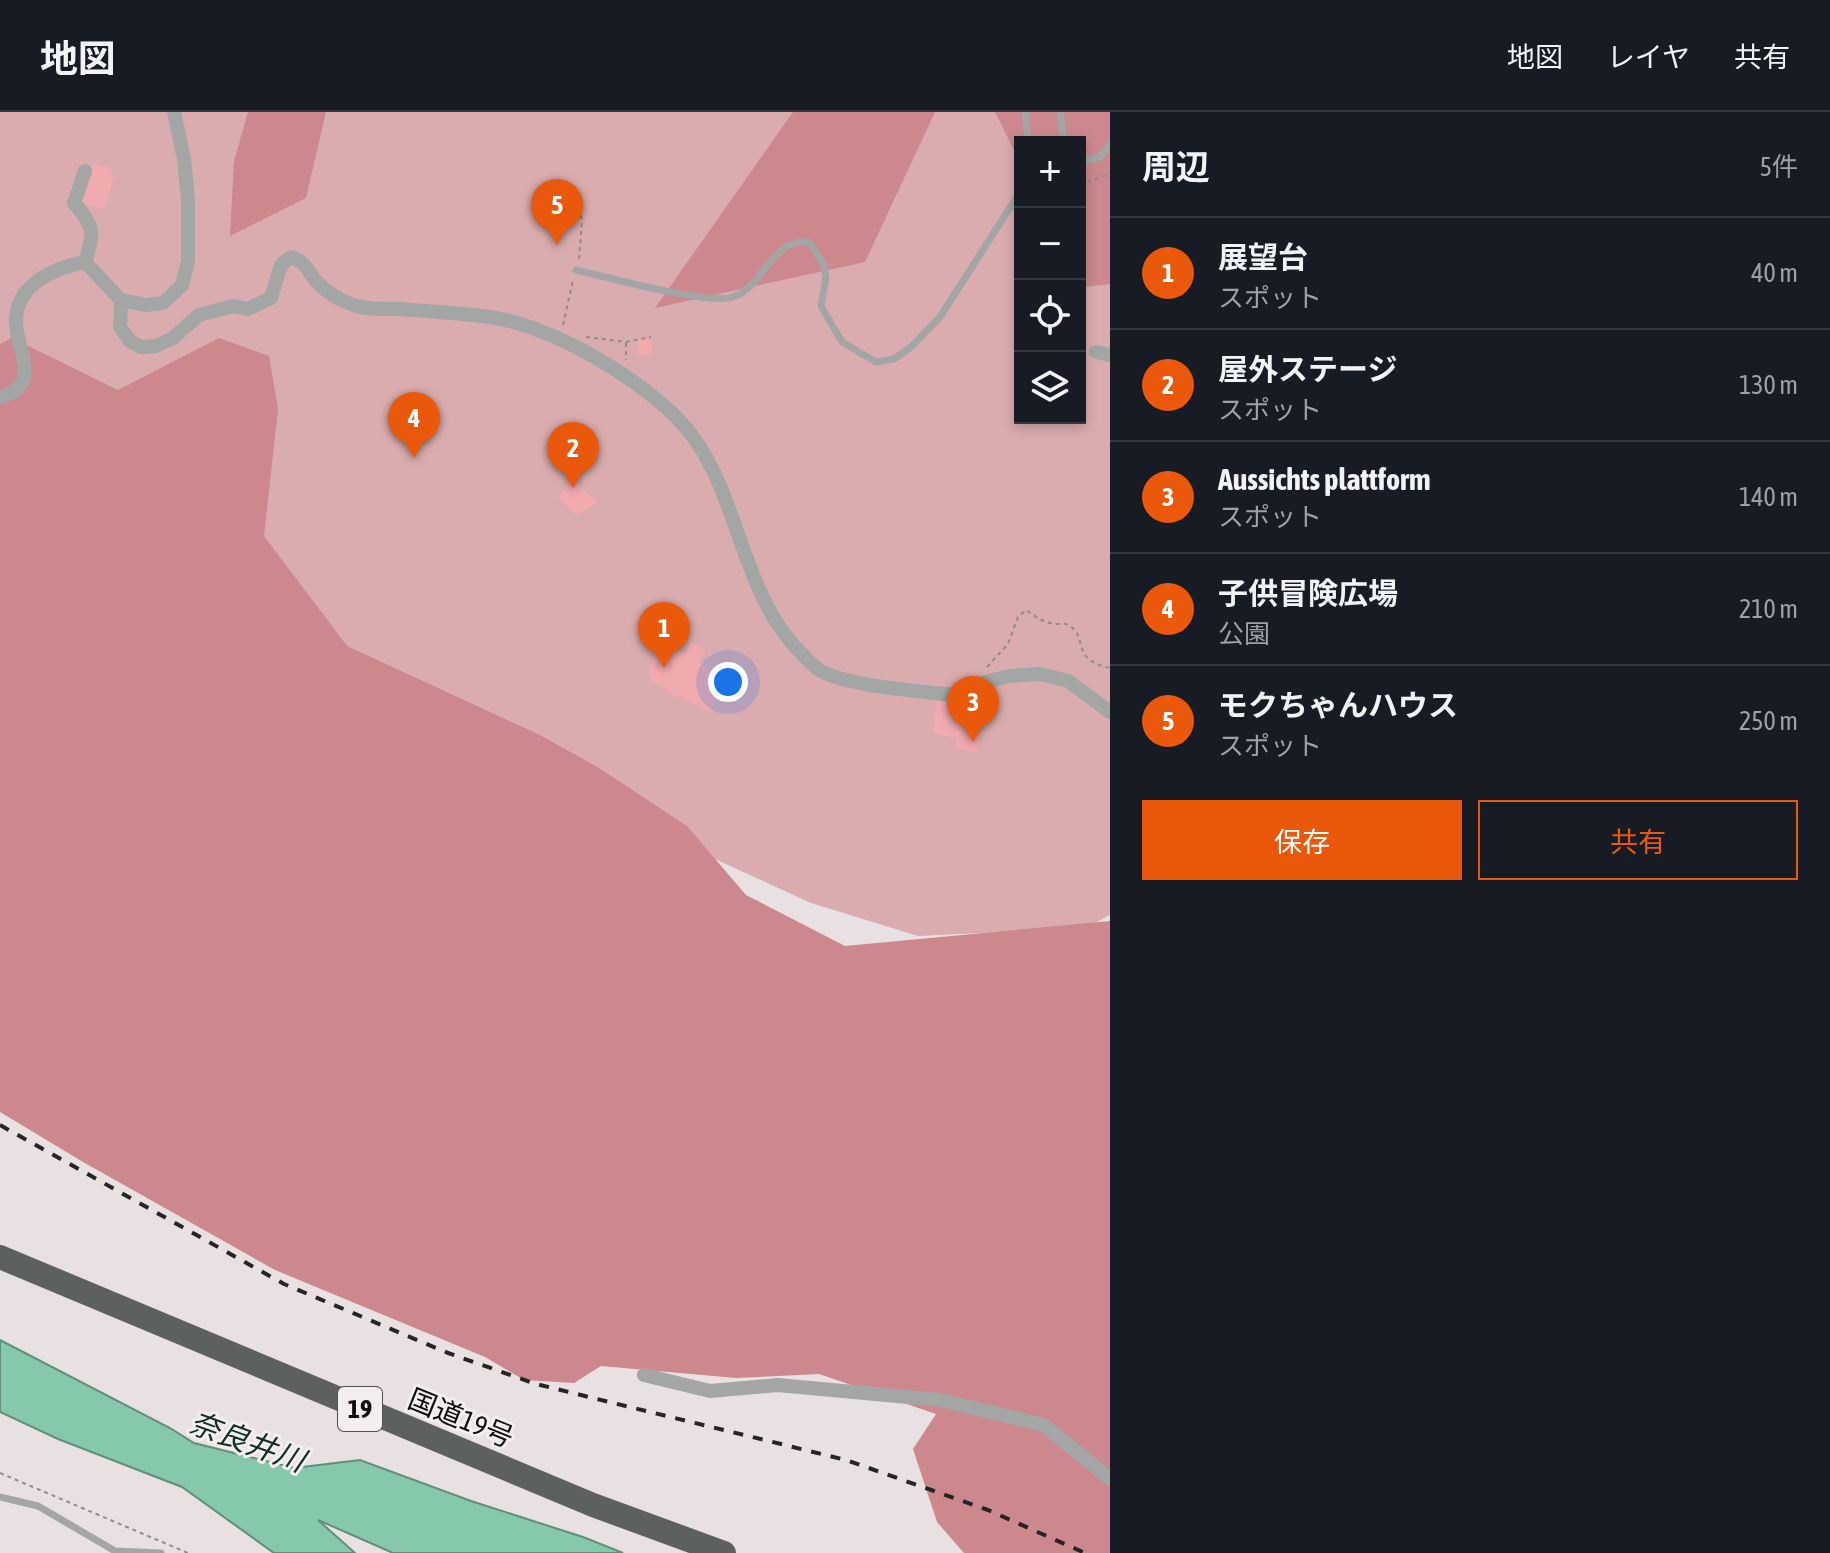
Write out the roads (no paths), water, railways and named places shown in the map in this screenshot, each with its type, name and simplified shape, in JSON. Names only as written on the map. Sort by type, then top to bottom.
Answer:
[{"type":"highway","name":"国道19号","points":[[0,1257],[593,1505],[724,1553]]},
{"type":"street","points":[[85,262],[121,300],[146,305],[163,303],[182,285],[188,261],[188,200],[184,159],[174,112]]},
{"type":"street","points":[[85,171],[74,203],[89,221],[93,237],[85,262]]},
{"type":"street","points":[[121,300],[120,327],[130,341],[141,347],[156,346],[173,338],[199,315],[234,306],[248,309],[271,298],[281,265],[291,257],[299,259],[317,283],[336,297],[358,307],[487,317],[514,322],[559,340],[645,389],[693,436],[721,490],[764,600],[790,642],[821,672],[860,682],[972,697],[985,682],[1009,676],[1040,674],[1068,681],[1101,702],[1110,712]]},
{"type":"street","points":[[0,397],[17,389],[26,372],[16,322],[23,294],[46,273],[85,262]]},
{"type":"street","points":[[644,1375],[710,1391],[778,1385],[940,1400],[1044,1425],[1110,1479]]},
{"type":"lane","points":[[1025,112],[1027,136]]},
{"type":"lane","points":[[1060,112],[1063,136]]},
{"type":"lane","points":[[1086,160],[1100,157],[1110,145]]},
{"type":"lane","points":[[576,270],[689,295],[729,298],[743,293],[783,248],[797,241],[809,242],[823,263],[826,277],[821,306],[842,342],[876,362],[894,359],[910,348],[940,317],[1014,201]]},
{"type":"lane","points":[[0,1497],[38,1506],[115,1551],[161,1553]]},
{"type":"railway","points":[[0,1125],[284,1284],[448,1353],[536,1384],[846,1460],[988,1510],[1085,1553]]},
{"type":"place","name":"モクちゃんハウス","points":[[557,245]]},
{"type":"place","name":"子供冒険広場","points":[[414,458]]},
{"type":"place","name":"屋外ステージ","points":[[573,488]]},
{"type":"place","name":"展望台","points":[[664,668]]},
{"type":"place","name":"Aussichts plattform","points":[[973,742]]},
{"type":"water label","name":"奈良井川","points":[[247,1442]]}]
